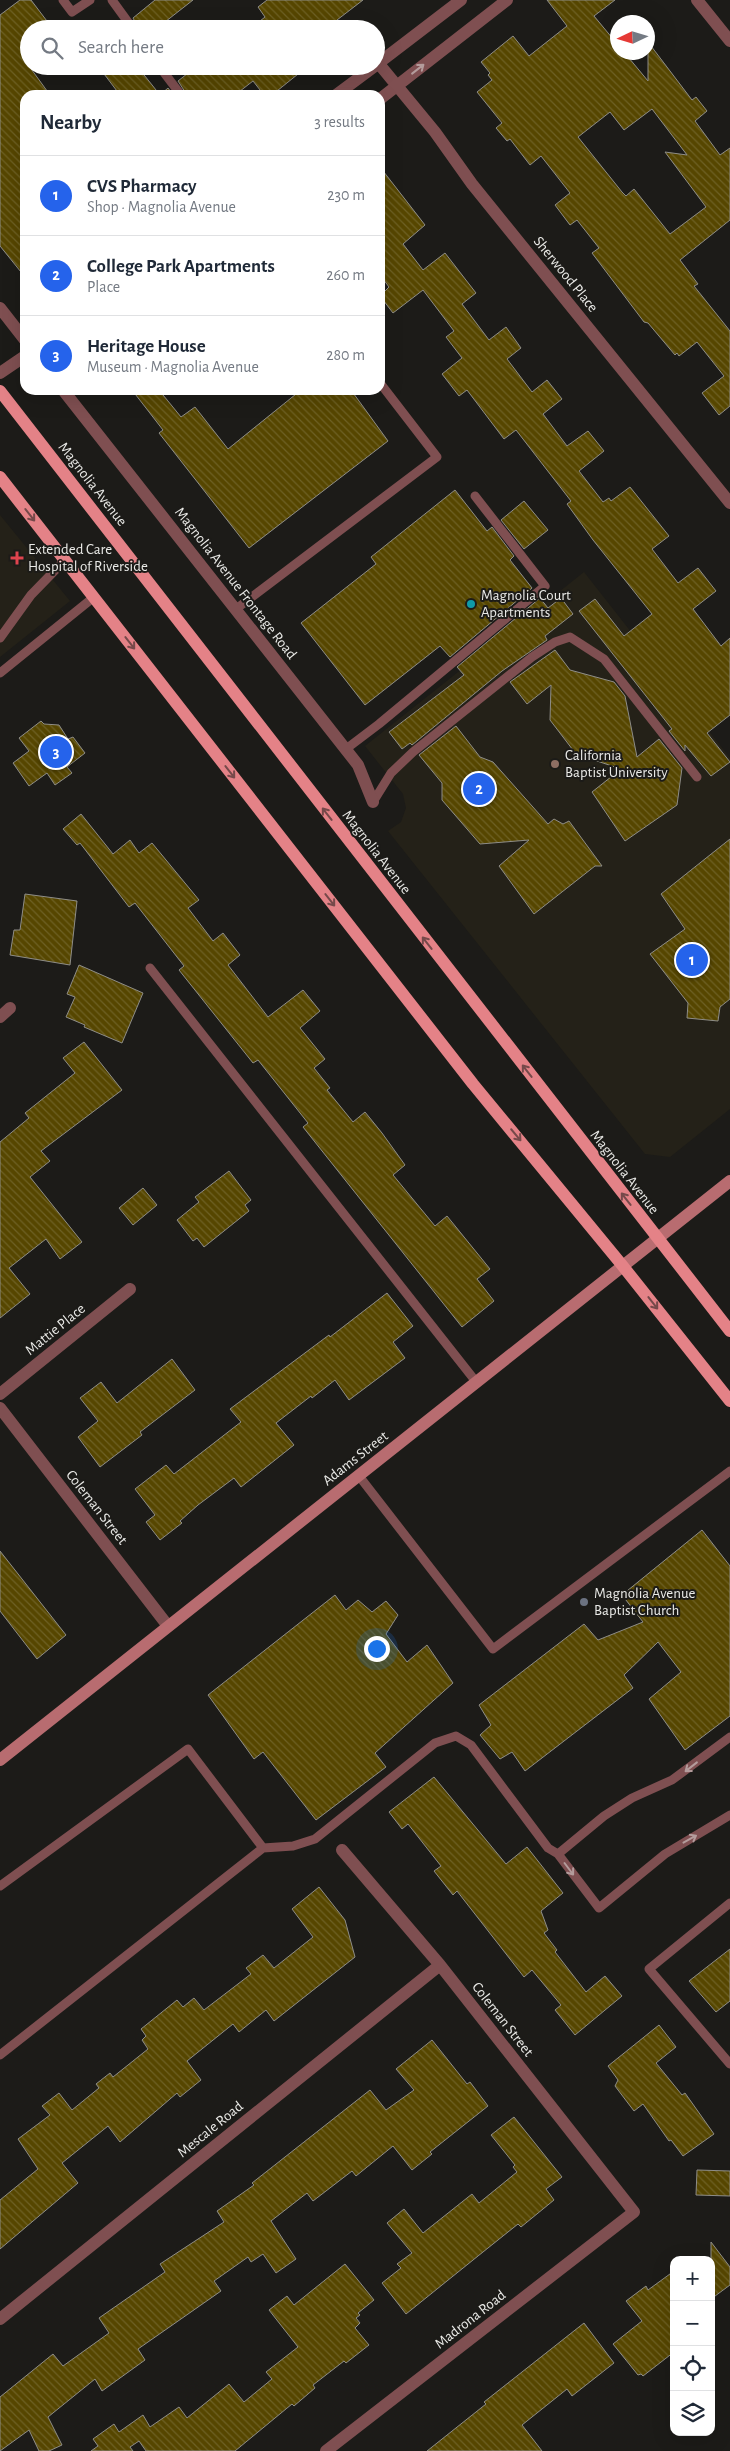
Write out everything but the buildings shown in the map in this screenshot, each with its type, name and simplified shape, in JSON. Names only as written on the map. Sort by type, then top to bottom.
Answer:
[{"type":"main road","name":"Magnolia Avenue","points":[[0,391],[730,1331]]},
{"type":"main road","points":[[0,477],[473,1084],[622,1264],[730,1401]]},
{"type":"main road","name":"Adams Street","points":[[0,1760],[477,1383],[622,1264],[730,1181]]},
{"type":"street","points":[[385,59],[460,0]]},
{"type":"street","points":[[385,95],[506,0]]},
{"type":"street","points":[[697,0],[730,41]]},
{"type":"street","name":"Sherwood Place","points":[[385,73],[435,132],[472,184],[730,503]]},
{"type":"street","points":[[343,90],[363,75]]},
{"type":"street","points":[[0,308],[20,334]]},
{"type":"street","points":[[0,373],[20,359]]},
{"type":"street","name":"Magnolia Avenue Frontage Road","points":[[68,395],[358,765],[373,802]]},
{"type":"street","name":"Mattie Place","points":[[0,1394],[130,1289]]},
{"type":"street","name":"Coleman Street","points":[[0,1408],[168,1626]]},
{"type":"street","name":"Coleman Street","points":[[342,1850],[440,1965],[634,2212]]},
{"type":"street","name":"Mescale Road","points":[[0,2319],[440,1965]]},
{"type":"street","name":"Madrona Road","points":[[326,2451],[634,2212]]},
{"type":"lane","points":[[63,0],[72,12],[90,0]]},
{"type":"lane","points":[[112,0],[126,20]]},
{"type":"lane","points":[[166,75],[177,90]]},
{"type":"lane","points":[[236,609],[437,457],[385,389]]},
{"type":"lane","points":[[346,749],[379,724],[544,586],[475,496]]},
{"type":"lane","points":[[0,638],[31,595],[65,560]]},
{"type":"lane","points":[[0,673],[94,598]]},
{"type":"lane","points":[[373,802],[391,773],[413,752],[532,657],[555,642],[570,637],[604,659],[697,777]]},
{"type":"lane","points":[[150,968],[477,1383]]},
{"type":"lane","points":[[359,1476],[493,1649],[730,1471]]},
{"type":"lane","points":[[0,2055],[264,1848],[293,1846],[315,1839],[435,1743],[456,1736],[471,1745],[548,1848],[558,1854],[599,1908],[665,1854],[730,1815]]},
{"type":"lane","points":[[558,1854],[604,1816],[632,1798],[672,1780],[730,1737]]},
{"type":"lane","points":[[0,1886],[188,1749],[264,1848]]},
{"type":"lane","points":[[730,1904],[649,1969],[730,2064]]},
{"type":"shaded area","name":"Extended Care Hospital of Riverside","points":[[0,515],[70,601],[0,657]]},
{"type":"shaded area","points":[[584,572],[730,758],[730,1109],[670,1157],[645,1154],[388,831],[401,822],[406,808],[403,794],[365,746]]},
{"type":"place","name":"Extended Care Hospital of Riverside","points":[[17,558]]},
{"type":"place","name":"Magnolia Court Apartments","points":[[471,604]]},
{"type":"place","name":"Heritage House","points":[[56,752]]},
{"type":"place","name":"California Baptist University","points":[[555,764]]},
{"type":"place","name":"College Park Apartments","points":[[479,789]]},
{"type":"place","name":"CVS Pharmacy","points":[[692,960]]},
{"type":"place","name":"Magnolia Avenue Baptist Church","points":[[584,1602]]}]
